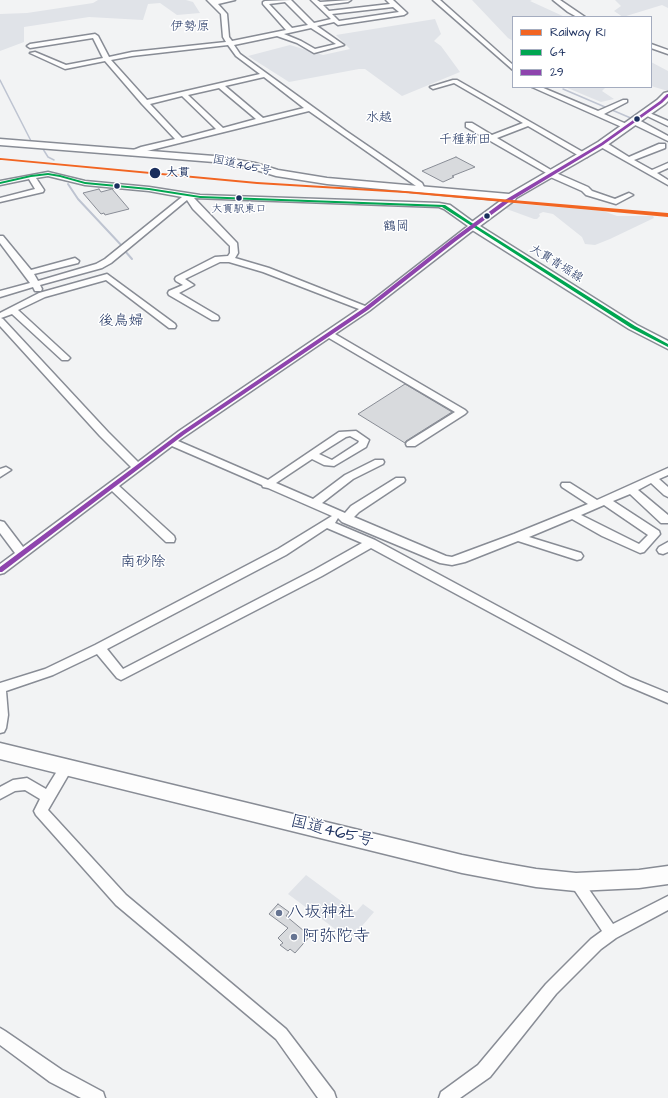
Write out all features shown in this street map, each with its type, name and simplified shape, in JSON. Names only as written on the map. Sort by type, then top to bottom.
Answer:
[{"type":"highway","points":[[511,198],[602,144],[645,113],[666,101]]},
{"type":"highway","name":"国道465号","points":[[0,142],[230,161],[254,166],[276,173],[327,181],[511,198]]},
{"type":"highway","name":"国道465号","points":[[0,751],[462,864],[536,878],[576,882],[668,875]]},
{"type":"main road","points":[[472,226],[511,198]]},
{"type":"main road","name":"大貫青堀線","points":[[472,226],[633,327],[668,346]]},
{"type":"street","points":[[212,2],[232,0]]},
{"type":"street","points":[[278,34],[299,42],[314,51],[341,45],[313,26],[287,0],[264,3],[291,31]]},
{"type":"street","points":[[316,2],[348,0]]},
{"type":"street","points":[[436,0],[512,67]]},
{"type":"street","points":[[556,0],[570,11],[580,16]]},
{"type":"street","points":[[212,2],[224,14],[226,37],[238,54],[343,133],[419,185],[421,189]]},
{"type":"street","points":[[316,2],[338,23],[404,13],[392,2],[328,13]]},
{"type":"street","points":[[33,53],[65,67],[132,54],[231,44],[335,20]]},
{"type":"street","points":[[30,46],[95,36],[107,59],[144,103],[180,140]]},
{"type":"street","points":[[652,46],[668,52]]},
{"type":"street","points":[[144,103],[266,75]]},
{"type":"street","points":[[433,87],[455,81],[584,154]]},
{"type":"street","points":[[221,86],[261,120]]},
{"type":"street","points":[[537,88],[598,114],[631,123],[668,139]]},
{"type":"street","points":[[183,94],[220,130]]},
{"type":"street","points":[[598,114],[625,101]]},
{"type":"street","points":[[134,153],[144,149],[311,108]]},
{"type":"street","points":[[645,113],[668,124]]},
{"type":"street","points":[[491,138],[528,123]]},
{"type":"street","points":[[469,125],[552,173],[585,189],[589,193],[616,202],[629,195]]},
{"type":"street","points":[[602,144],[668,183]]},
{"type":"street","points":[[629,159],[662,146]]},
{"type":"street","points":[[652,173],[668,165]]},
{"type":"street","points":[[0,183],[31,176],[54,175],[79,182],[149,189],[188,196],[439,205],[447,207],[472,226],[366,309],[170,442],[138,468],[1,567]]},
{"type":"street","points":[[0,200],[40,190],[31,176]]},
{"type":"street","points":[[188,196],[196,207],[234,245],[234,253],[230,259]]},
{"type":"street","points":[[0,294],[34,283],[90,269],[108,261],[188,196]]},
{"type":"street","points":[[0,238],[29,273],[42,295]]},
{"type":"street","points":[[215,318],[172,292],[190,285],[179,279],[218,259],[230,259],[266,270],[366,309]]},
{"type":"street","points":[[29,273],[74,261]]},
{"type":"street","points":[[0,316],[42,295],[107,277],[172,326]]},
{"type":"street","points":[[13,310],[65,358]]},
{"type":"street","points":[[0,321],[104,434],[138,468]]},
{"type":"street","points":[[329,334],[462,412],[411,444]]},
{"type":"street","points":[[170,442],[444,560],[461,559],[518,537],[667,472]]},
{"type":"street","points":[[267,485],[312,454]]},
{"type":"street","points":[[313,504],[349,476],[379,462]]},
{"type":"street","points":[[652,479],[668,493]]},
{"type":"street","points":[[0,728],[2,715],[0,688],[49,672],[99,648],[282,552],[327,524],[343,517],[400,480]]},
{"type":"street","points":[[566,485],[601,502],[655,534],[640,549],[571,514]]},
{"type":"street","points":[[113,486],[170,539]]},
{"type":"street","points":[[631,489],[665,520],[668,519]]},
{"type":"street","points":[[327,524],[371,543],[627,681],[668,698]]},
{"type":"street","points":[[0,525],[21,552]]},
{"type":"street","points":[[518,537],[577,556]]},
{"type":"street","points":[[99,648],[121,675],[318,573],[371,543]]},
{"type":"street","points":[[66,767],[41,811],[121,900],[281,1034],[328,1098]]},
{"type":"street","points":[[0,793],[13,786],[27,784],[48,797]]},
{"type":"street","points":[[576,882],[611,933]]},
{"type":"street","points":[[447,1098],[484,1071],[551,989],[582,956],[611,933],[668,903]]},
{"type":"street","points":[[0,1036],[56,1076],[97,1098]]},
{"type":"shaded area","points":[[98,0],[186,0],[193,2],[200,13],[177,15],[160,3],[148,4],[143,20],[89,17],[24,27],[24,42],[0,51],[0,14],[27,13],[93,3]]},
{"type":"shaded area","points":[[472,0],[532,0],[530,1],[563,16],[512,16],[512,40]]},
{"type":"shaded area","points":[[615,0],[668,0],[668,8],[662,5],[626,16],[622,16],[614,11],[621,6]]},
{"type":"shaded area","points":[[435,19],[441,34],[434,41],[441,46],[460,72],[402,96],[365,69],[289,82],[248,56],[290,45],[323,55],[350,49],[336,35]]},
{"type":"shaded area","points":[[652,63],[668,71],[668,91],[652,86]]},
{"type":"shaded area","points":[[567,88],[605,88],[602,91],[614,99],[601,102]]},
{"type":"shaded area","points":[[509,203],[603,211],[617,216],[653,216],[654,218],[595,245],[585,244],[582,237],[553,214],[543,212],[539,214],[540,216],[537,219],[534,219],[504,208],[505,205]]},
{"type":"shaded area","points":[[306,875],[356,912],[363,904],[374,912],[350,940],[288,894]]},
{"type":"building","points":[[456,157],[475,167],[452,176],[454,177],[443,182],[422,171]]},
{"type":"building","points":[[99,189],[101,192],[112,189],[129,209],[105,215],[104,213],[101,214],[83,193]]},
{"type":"building","points":[[405,384],[452,412],[405,443],[358,414]]},
{"type":"building","name":"阿弥陀寺","points":[[278,904],[289,912],[286,916],[310,936],[295,953],[290,949],[288,951],[280,945],[283,943],[278,938],[288,928],[269,914]]},
{"type":"waterway","points":[[0,80],[31,141]]},
{"type":"waterway","points":[[563,89],[633,119]]},
{"type":"waterway","points":[[38,148],[43,149],[48,157],[54,160]]},
{"type":"waterway","points":[[68,184],[78,199],[122,246]]},
{"type":"waterway","points":[[125,251],[132,259]]},
{"type":"rail line","name":"R1","points":[[2,159],[257,183],[405,192],[668,215]]},
{"type":"transit line","name":"29","points":[[0,570],[183,433],[366,309],[454,240],[507,201],[602,144],[661,102],[668,95]]},
{"type":"transit line","name":"64","points":[[0,183],[48,174],[85,183],[149,189],[200,197],[443,206],[633,327],[668,346]]},
{"type":"place","name":"大貫","points":[[155,173]]},
{"type":"place","name":"大貫駅東口","points":[[239,198]]},
{"type":"place","name":"八坂神社","points":[[279,913]]},
{"type":"place","name":"阿弥陀寺","points":[[294,937]]},
{"type":"district","name":"伊勢原","points":[[190,27]]},
{"type":"district","name":"水越","points":[[379,118]]},
{"type":"district","name":"千種新田","points":[[465,140]]},
{"type":"district","name":"鶴岡","points":[[396,227]]},
{"type":"district","name":"後鳥婦","points":[[121,322]]},
{"type":"district","name":"南砂除","points":[[143,563]]}]
